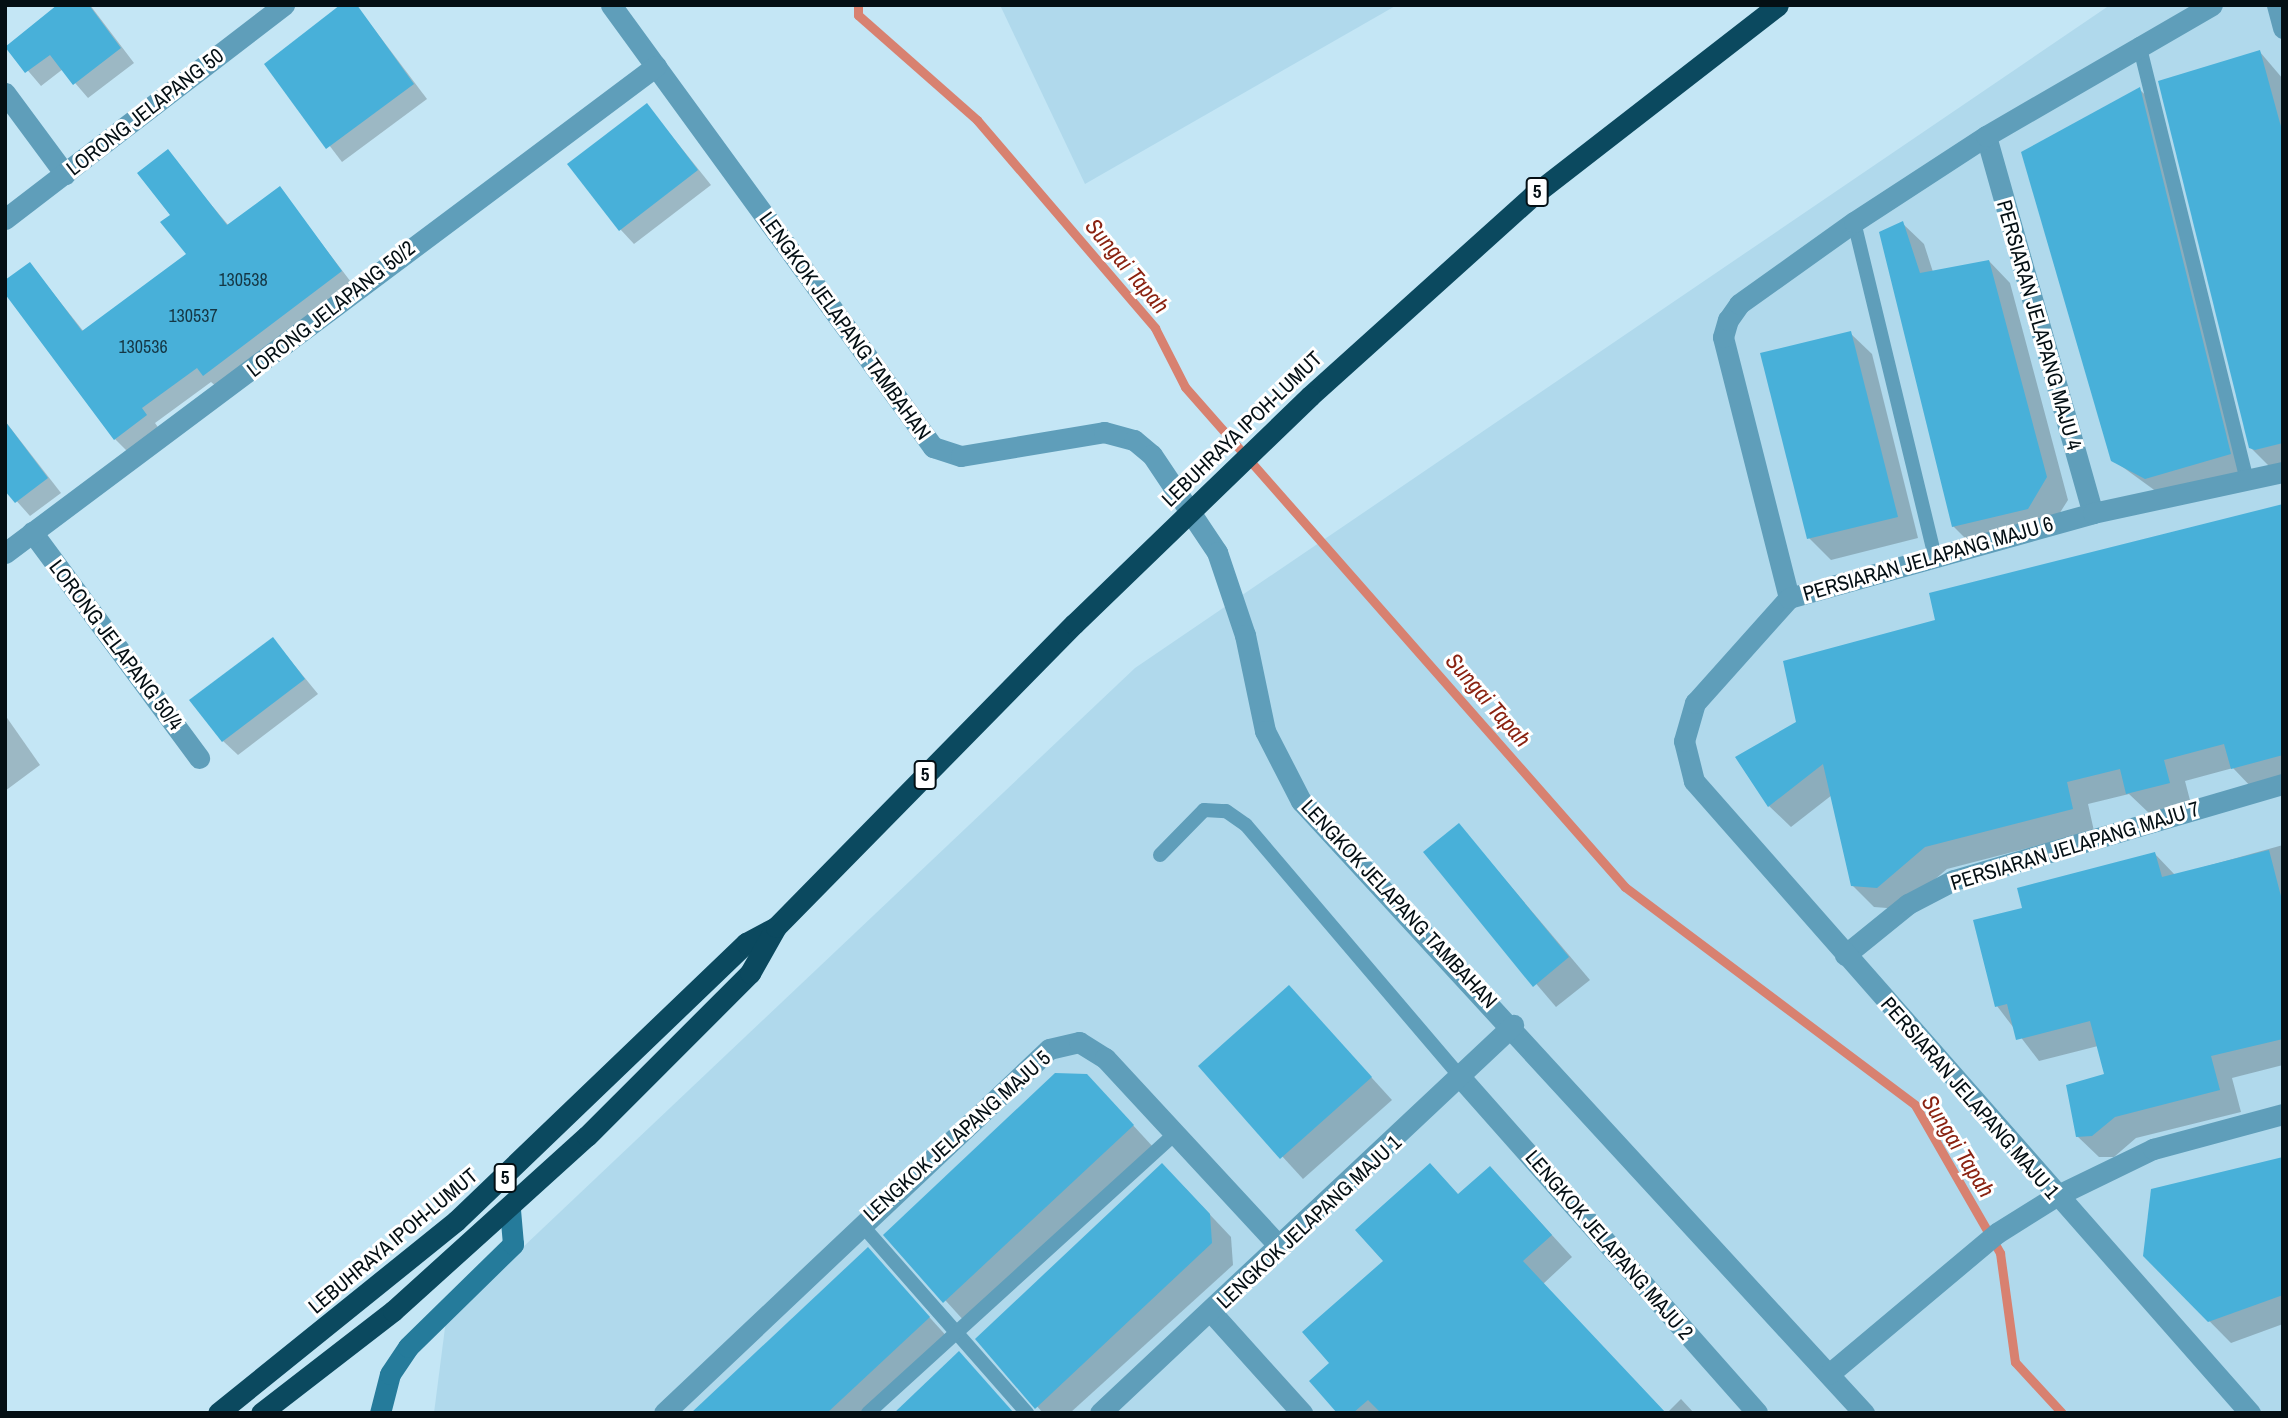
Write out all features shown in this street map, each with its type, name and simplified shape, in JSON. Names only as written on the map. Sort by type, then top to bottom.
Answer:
[{"type":"highway","name":"LEBUHRAYA IPOH-LUMUT","points":[[261,1413],[510,1210],[750,973],[776,927],[1074,624],[1310,396],[1532,196],[1778,5]]},
{"type":"highway","name":"LEBUHRAYA IPOH-LUMUT","points":[[218,1413],[456,1221],[747,943],[776,927]]},
{"type":"street","name":"LENGKOK JELAPANG TAMBAHAN","points":[[611,5],[933,447],[961,456],[1104,432],[1134,440],[1152,456],[1217,552],[1245,635],[1265,731],[1301,801],[1513,1025],[1864,1413]]},
{"type":"street","points":[[1789,598],[1723,337],[1740,304],[1854,222],[1986,136],[2139,44],[2212,5]]},
{"type":"street","points":[[2277,5],[2283,28]]},
{"type":"street","name":"LORONG JELAPANG 50","points":[[5,219],[275,8]]},
{"type":"street","name":"LORONG JELAPANG 50/2","points":[[5,552],[656,66]]},
{"type":"street","points":[[5,93],[65,174]]},
{"type":"street","name":"PERSIARAN JELAPANG MAJU 4","points":[[1986,136],[2093,513]]},
{"type":"street","name":"PERSIARAN JELAPANG MAJU 6","points":[[1694,781],[1684,741],[1695,703],[1789,598],[2093,513],[2283,472]]},
{"type":"street","name":"LORONG JELAPANG 50/4","points":[[32,532],[199,758]]},
{"type":"street","name":"PERSIARAN JELAPANG MAJU 1","points":[[1694,781],[2056,1196],[2250,1413]]},
{"type":"street","name":"PERSIARAN JELAPANG MAJU 7","points":[[1845,955],[1908,904],[1954,880],[2283,784]]},
{"type":"street","name":"LENGKOK JELAPANG MAJU 1","points":[[1100,1413],[1212,1314],[1461,1078],[1513,1025]]},
{"type":"street","name":"LENGKOK JELAPANG MAJU 5","points":[[664,1413],[860,1224],[1048,1049],[1079,1042],[1105,1058],[1280,1247]]},
{"type":"street","name":"LENGKOK JELAPANG MAJU 2","points":[[1461,1078],[1757,1413]]},
{"type":"street","points":[[1829,1374],[1915,1298],[1997,1233],[2056,1196],[2153,1149],[2283,1114]]},
{"type":"street","points":[[380,1413],[390,1374],[408,1347],[513,1244],[510,1210]]},
{"type":"street","points":[[1212,1314],[1302,1413]]},
{"type":"lane","points":[[2139,44],[2247,480]]},
{"type":"lane","points":[[1854,222],[1935,556]]},
{"type":"lane","points":[[1160,855],[1204,810],[1226,811],[1246,825],[1461,1078]]},
{"type":"lane","points":[[868,1413],[1175,1135]]},
{"type":"lane","points":[[860,1224],[1027,1413]]},
{"type":"shaded area","points":[[1000,5],[1397,5],[1085,184]]},
{"type":"shaded area","points":[[2110,5],[2283,5],[2283,1413],[434,1413],[446,1320],[1135,668]]},
{"type":"building","points":[[57,5],[89,5],[121,48],[73,85],[50,55],[25,73],[5,47]]},
{"type":"building","points":[[340,5],[357,5],[414,84],[326,149],[264,64]]},
{"type":"building","points":[[2260,50],[2283,134],[2283,443],[2255,450],[2249,448],[2158,81]]},
{"type":"building","points":[[2140,87],[2231,454],[2145,479],[2111,461],[2021,152]]},
{"type":"building","points":[[647,103],[698,170],[619,231],[567,164]]},
{"type":"building","points":[[168,149],[227,225],[280,186],[342,271],[203,376],[197,368],[142,408],[147,415],[114,440],[5,294],[5,280],[30,262],[82,331],[186,254],[160,222],[170,215],[137,173]]},
{"type":"building","points":[[1903,221],[1920,273],[1989,260],[2047,477],[2028,509],[1952,527],[1879,232]]},
{"type":"building","points":[[1851,331],[1898,517],[1807,539],[1760,353]]},
{"type":"building","points":[[5,421],[48,478],[15,503],[5,491]]},
{"type":"building","points":[[2283,504],[2283,755],[2231,769],[2224,744],[2164,760],[2170,783],[2126,794],[2120,769],[2067,782],[2073,809],[1925,847],[1877,888],[1851,886],[1823,764],[1768,807],[1735,757],[1796,722],[1783,661],[1935,620],[1929,593]]},
{"type":"building","points":[[273,637],[305,679],[222,742],[189,700]]},
{"type":"building","points":[[1459,823],[1569,957],[1533,987],[1423,852]]},
{"type":"building","points":[[2269,850],[2283,904],[2283,1039],[2211,1056],[2220,1090],[2115,1117],[2092,1136],[2076,1137],[2066,1085],[2104,1074],[2090,1021],[2016,1040],[2007,1004],[1995,1007],[1973,920],[2022,908],[2017,888],[2155,852],[2162,877]]},
{"type":"building","points":[[1289,985],[1372,1077],[1280,1159],[1198,1066]]},
{"type":"building","points":[[1055,1073],[1087,1074],[1134,1125],[943,1303],[883,1235]]},
{"type":"building","points":[[2283,1157],[2283,1295],[2208,1322],[2143,1256],[2151,1189]]},
{"type":"building","points":[[1162,1163],[1210,1214],[1212,1243],[1035,1409],[975,1339]]},
{"type":"building","points":[[1430,1163],[1458,1194],[1490,1166],[1552,1235],[1523,1261],[1666,1413],[1381,1413],[1368,1400],[1353,1413],[1337,1413],[1309,1381],[1329,1363],[1302,1332],[1383,1261],[1355,1230]]},
{"type":"building","points":[[868,1247],[930,1317],[827,1413],[691,1413]]},
{"type":"building","points":[[959,1351],[1014,1413],[894,1413]]},
{"type":"waterway","name":"Sungai Tapah","points":[[858,5],[858,15],[977,120],[1155,328],[1185,387],[1625,887],[1915,1105],[2000,1253],[2015,1362],[2062,1413]]}]
